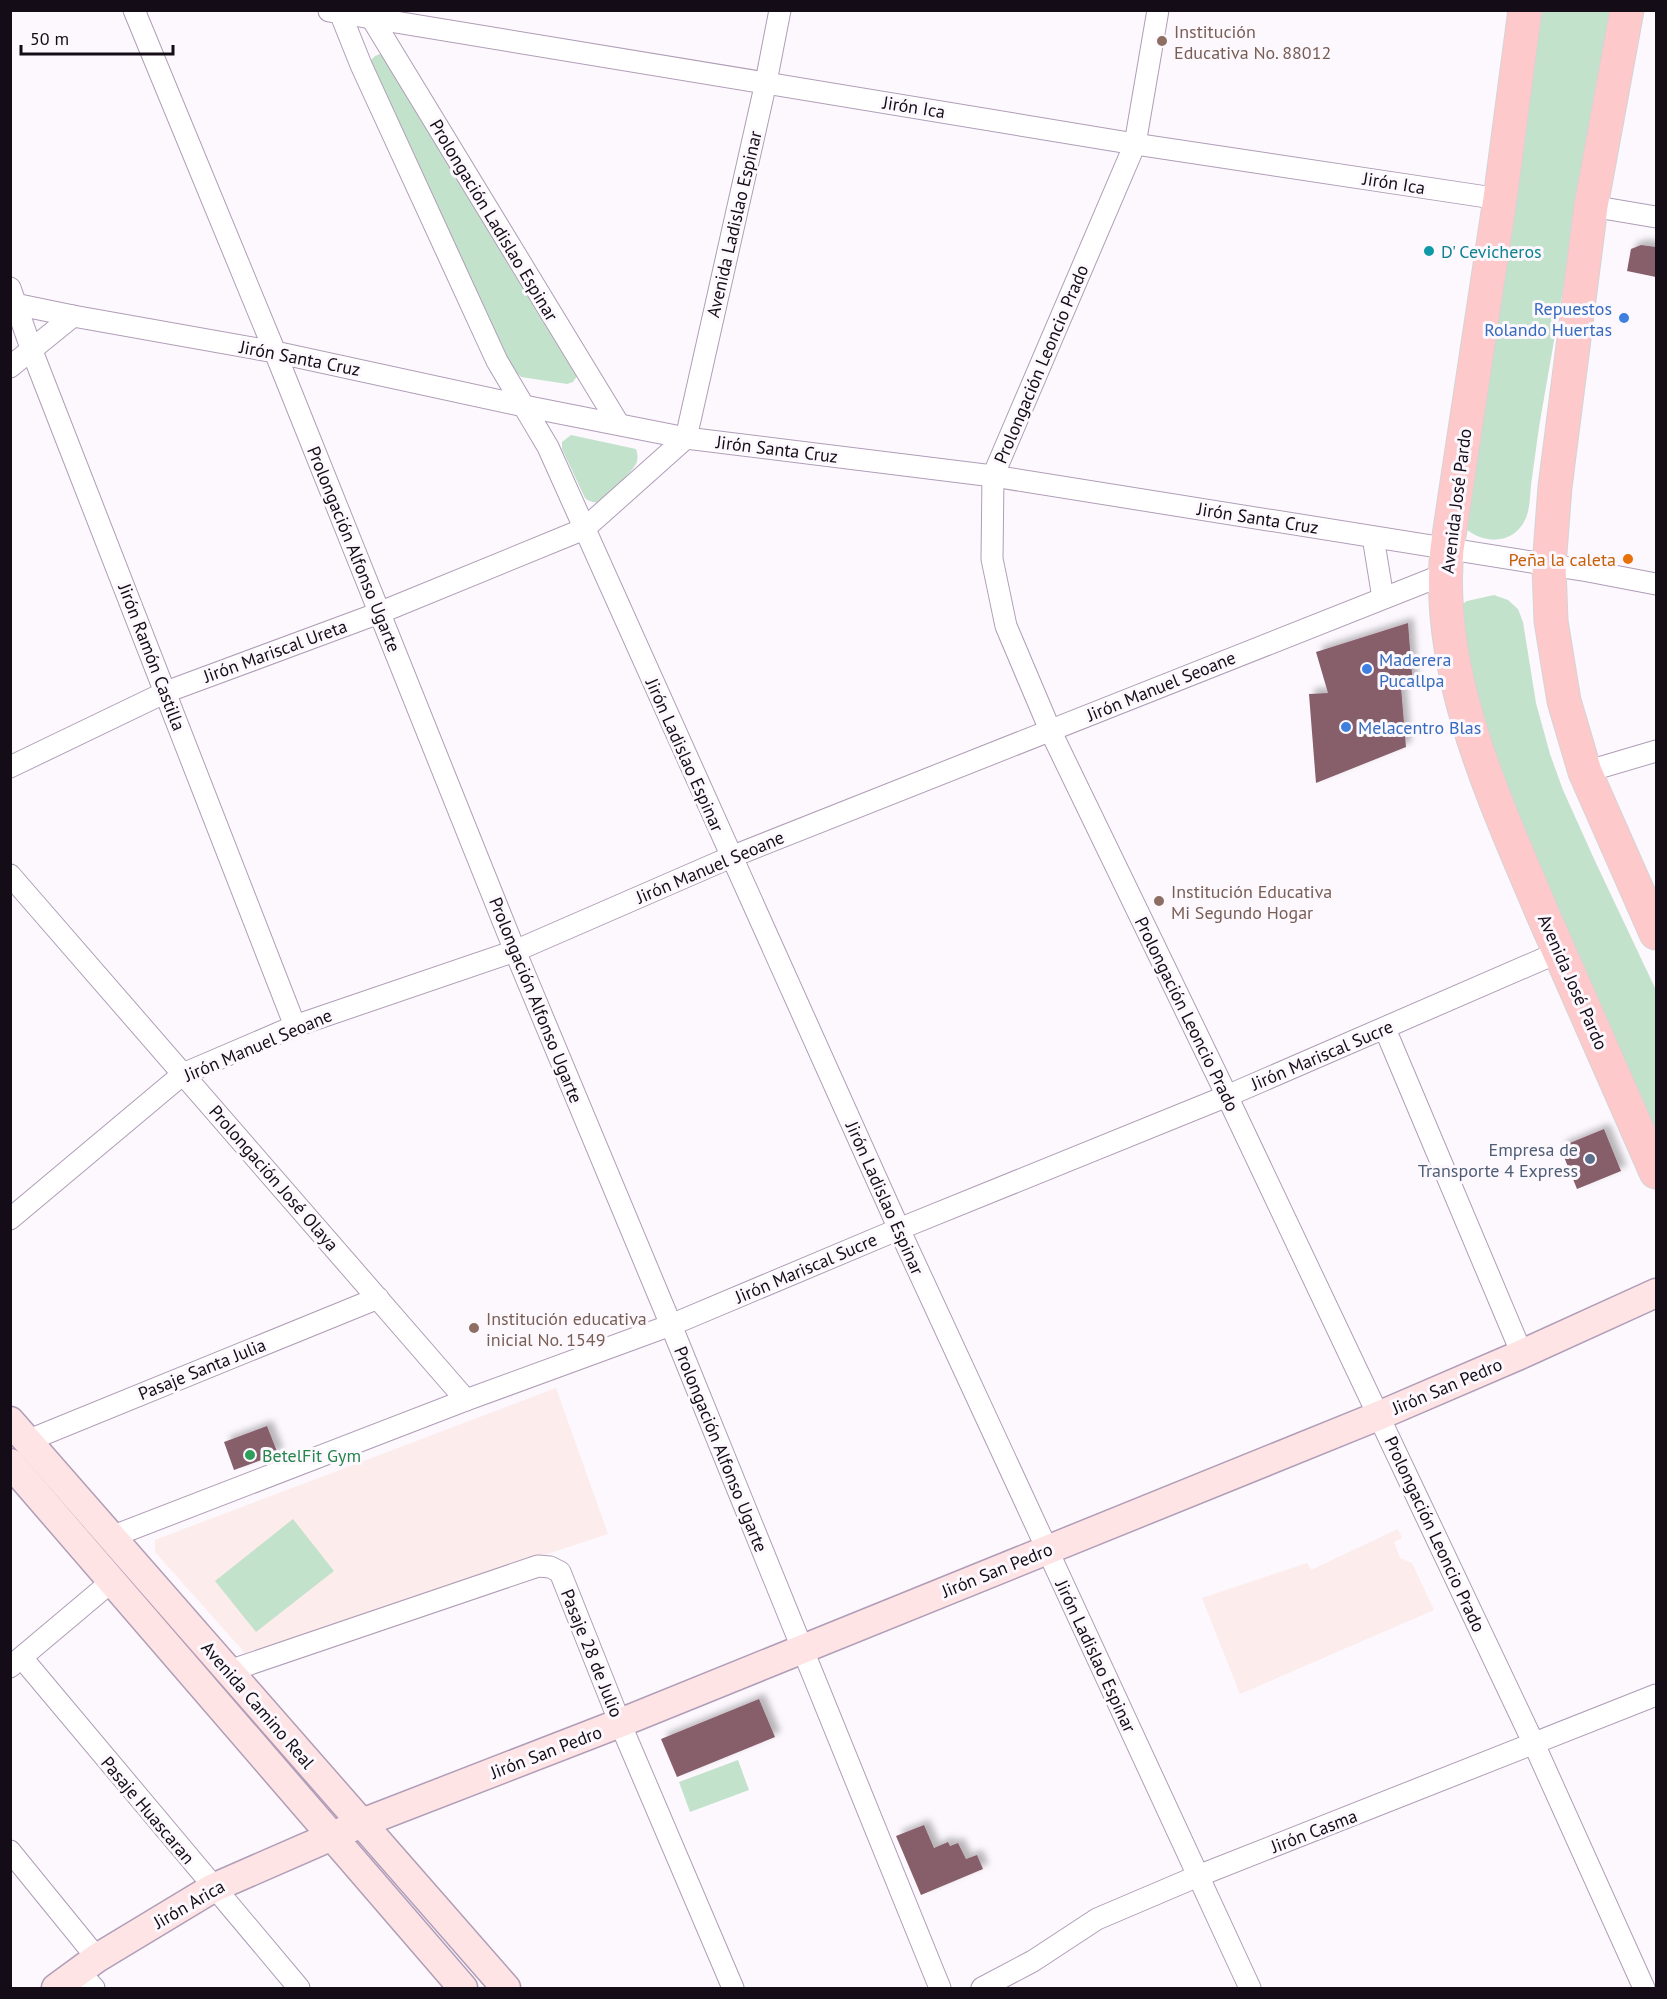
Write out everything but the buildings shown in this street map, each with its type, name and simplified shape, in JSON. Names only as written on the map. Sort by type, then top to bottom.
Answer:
[{"type":"main road","name":"Avenida José Pardo","points":[[1525,10],[1500,199],[1446,561],[1449,641],[1466,714],[1497,806],[1656,1172]]},
{"type":"main road","points":[[1627,10],[1591,206],[1555,487],[1549,566],[1551,621],[1564,701],[1585,771],[1656,933]]},
{"type":"main road","name":"Jirón San Pedro","points":[[332,1836],[620,1723],[1378,1416],[1656,1293]]},
{"type":"main road","name":"Avenida Camino Real","points":[[19,1431],[506,1989]]},
{"type":"main road","name":"Avenida Camino Real","points":[[10,1463],[463,1989]]},
{"type":"main road","name":"Jirón Arica","points":[[56,1989],[90,1973],[213,1888],[332,1836]]},
{"type":"street","name":"Prolongación Alfonso Ugarte","points":[[134,10],[275,352],[515,951],[671,1325],[940,1989]]},
{"type":"street","name":"Avenida Ladislao Espinar","points":[[686,438],[780,10]]},
{"type":"street","name":"Prolongación Leoncio Prado","points":[[1158,10],[1135,144],[993,476],[992,559],[1006,626],[1050,730],[1227,1096],[1534,1744],[1644,1989]]},
{"type":"street","name":"Jirón Ica","points":[[335,11],[1135,144],[1500,199]]},
{"type":"street","points":[[335,11],[497,361],[524,406]]},
{"type":"street","name":"Prolongación Ladislao Espinar","points":[[371,17],[618,423]]},
{"type":"street","points":[[1591,206],[1656,217]]},
{"type":"street","name":"Jirón Santa Cruz","points":[[13,298],[73,316],[275,352],[524,406],[686,438],[993,476],[1373,537],[1446,561],[1549,566],[1656,584]]},
{"type":"street","name":"Jirón Ramón Castilla","points":[[13,298],[295,1026]]},
{"type":"street","points":[[10,367],[73,316]]},
{"type":"street","name":"Jirón Ladislao Espinar","points":[[524,406],[548,447],[899,1229],[1250,1989]]},
{"type":"street","name":"Jirón Mariscal Ureta","points":[[10,767],[166,692],[379,613],[584,530],[686,438]]},
{"type":"street","points":[[1373,537],[1383,598]]},
{"type":"street","name":"Jirón Manuel Seoane","points":[[10,1219],[183,1074],[295,1026],[515,951],[731,857],[1383,598],[1446,561]]},
{"type":"street","points":[[1585,771],[1656,751]]},
{"type":"street","name":"Prolongación José Olaya","points":[[10,875],[466,1400]]},
{"type":"street","name":"Jirón Mariscal Sucre","points":[[111,1537],[466,1400],[671,1325],[899,1229],[1227,1096],[1559,952]]},
{"type":"street","points":[[1385,1029],[1522,1354]]},
{"type":"street","name":"Pasaje Santa Julia","points":[[19,1431],[378,1298]]},
{"type":"street","name":"Pasaje 28 de Julio","points":[[229,1671],[538,1566],[550,1567],[560,1572],[620,1723],[733,1989]]},
{"type":"street","points":[[16,1663],[111,1582]]},
{"type":"street","name":"Pasaje Huascaran","points":[[16,1663],[299,1989]]},
{"type":"street","name":"Jirón Casma","points":[[982,1989],[1033,1961],[1097,1919],[1198,1876],[1656,1695]]},
{"type":"street","points":[[10,1851],[90,1973]]},
{"type":"shaded area","points":[[556,1388],[608,1534],[245,1653],[155,1552],[155,1540]]},
{"type":"shaded area","points":[[1398,1529],[1402,1538],[1394,1542],[1400,1558],[1412,1563],[1434,1610],[1240,1694],[1202,1598],[1307,1563],[1311,1570]]},
{"type":"green space","points":[[1537,11],[1611,11],[1541,414],[1530,503],[1525,520],[1519,529],[1512,535],[1494,540],[1476,536],[1461,524]]},
{"type":"green space","points":[[380,54],[386,57],[575,365],[577,376],[573,382],[567,384],[521,377],[510,366],[369,62]]},
{"type":"green space","points":[[571,435],[636,449],[637,459],[634,468],[598,502],[591,502],[585,498],[562,449],[562,442]]},
{"type":"green space","points":[[1494,595],[1508,600],[1518,609],[1523,622],[1536,703],[1563,790],[1656,990],[1656,1150],[1498,795],[1458,607],[1467,601]]},
{"type":"green space","points":[[293,1519],[334,1571],[256,1632],[215,1581]]},
{"type":"green space","points":[[738,1760],[749,1790],[690,1812],[679,1782]]},
{"type":"place","name":"Institución Educativa No. 88012","points":[[1162,41]]},
{"type":"place","name":"D' Cevicheros","points":[[1429,251]]},
{"type":"place","name":"Repuestos Rolando Huertas","points":[[1624,318]]},
{"type":"place","name":"Peña la caleta","points":[[1628,559]]},
{"type":"place","name":"Maderera Pucallpa","points":[[1367,669]]},
{"type":"place","name":"Melacentro Blas","points":[[1346,727]]},
{"type":"place","name":"Institución Educativa Mi Segundo Hogar","points":[[1159,901]]},
{"type":"place","name":"Empresa de Transporte 4 Express","points":[[1590,1159]]},
{"type":"place","name":"Institución educativa inicial No. 1549","points":[[474,1328]]},
{"type":"place","name":"BetelFit Gym","points":[[250,1455]]}]
